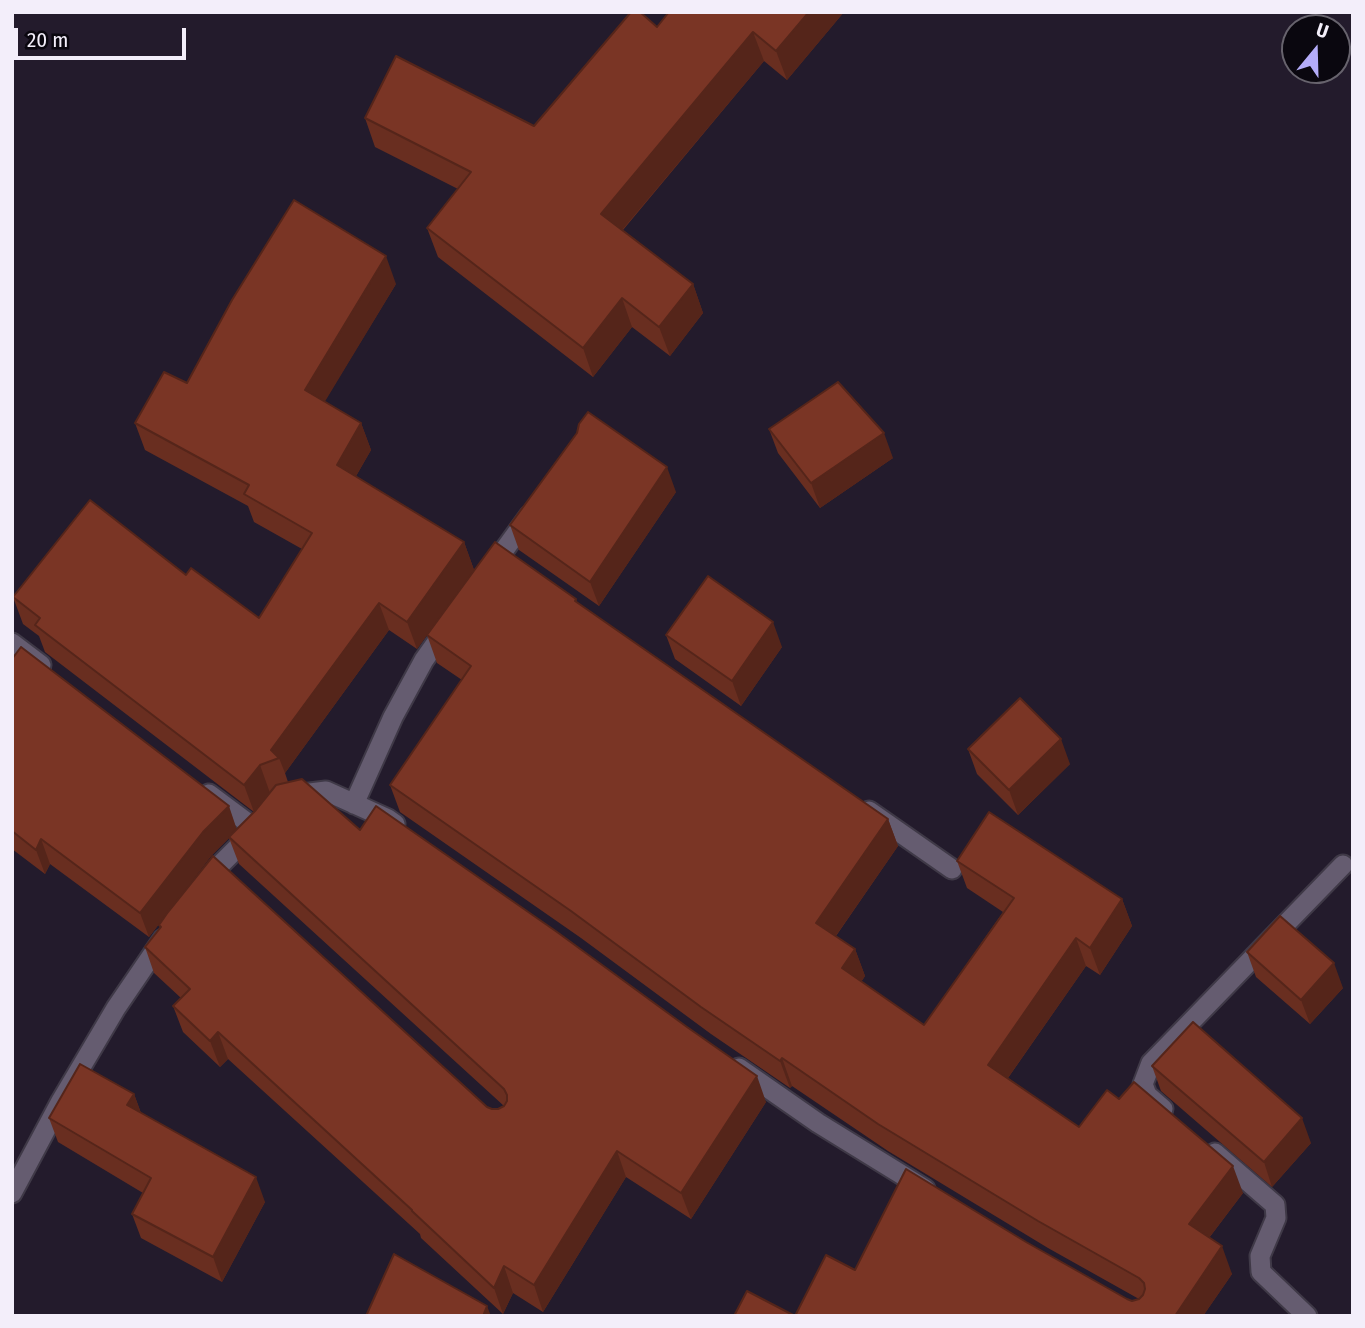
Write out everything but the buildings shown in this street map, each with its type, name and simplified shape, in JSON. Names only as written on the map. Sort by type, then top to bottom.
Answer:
[{"type":"street","points":[[474,590],[507,557],[539,502]]},
{"type":"street","points":[[354,804],[393,717],[424,660],[460,609]]},
{"type":"street","points":[[12,643],[55,676]]},
{"type":"street","points":[[192,781],[256,829]]},
{"type":"street","points":[[191,903],[226,869],[275,806],[302,794],[326,791],[388,819],[410,834]]},
{"type":"street","points":[[851,798],[953,869]]},
{"type":"street","points":[[1179,1122],[1147,1096],[1143,1084],[1150,1063],[1343,865]]},
{"type":"street","points":[[12,1193],[61,1101],[116,1008],[176,922]]},
{"type":"street","points":[[727,1060],[818,1123],[937,1196]]},
{"type":"street","points":[[1200,1140],[1275,1205],[1276,1218],[1260,1256],[1261,1272],[1307,1316]]}]
